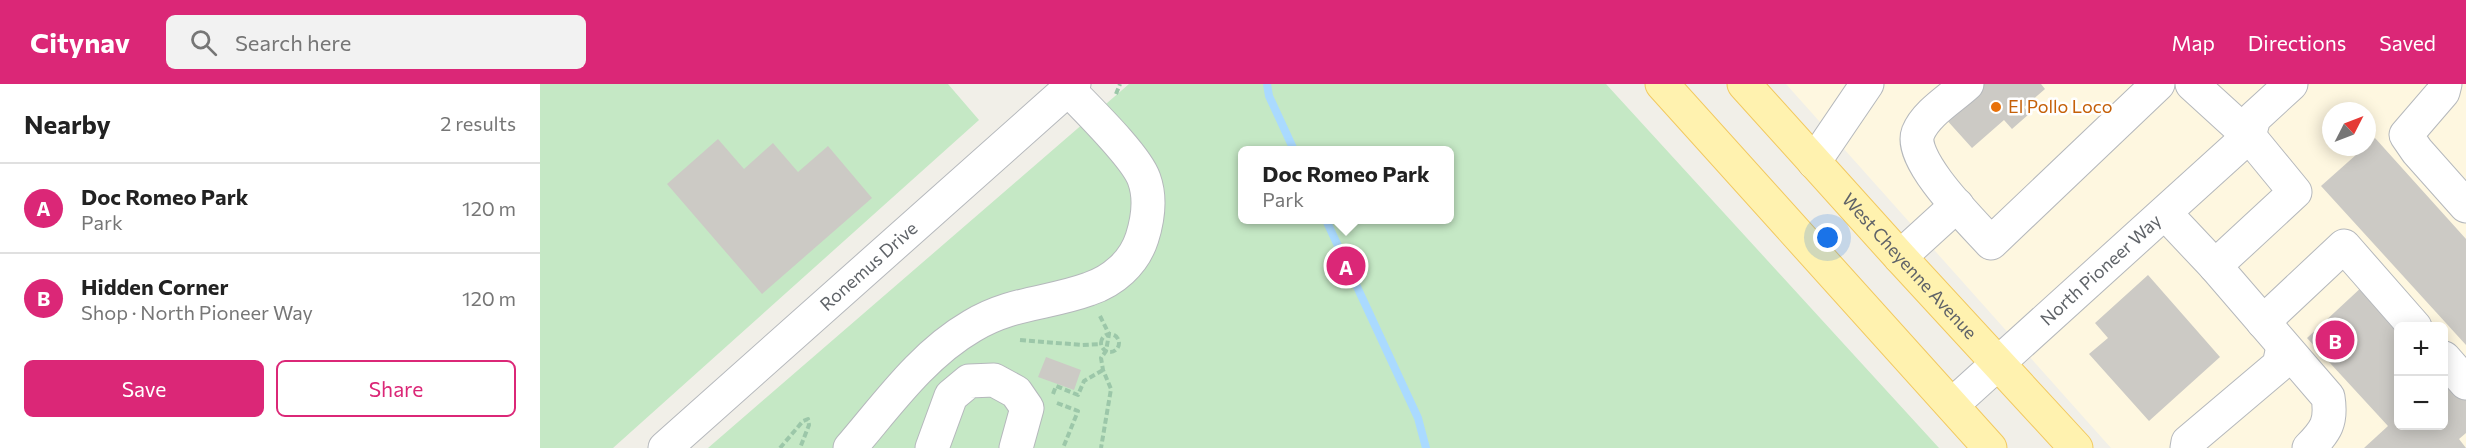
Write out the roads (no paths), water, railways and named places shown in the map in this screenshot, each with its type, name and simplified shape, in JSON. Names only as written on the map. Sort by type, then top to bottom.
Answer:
[{"type":"main road","points":[[1662,84],[1990,448]]},
{"type":"main road","name":"West Cheyenne Avenue","points":[[1744,84],[2076,448]]},
{"type":"street","points":[[1967,84],[1925,121],[1917,135],[1919,155],[1957,205],[1991,243],[2153,86]]},
{"type":"street","points":[[2192,84],[2249,136],[2295,192],[2215,266]]},
{"type":"street","points":[[2249,136],[2254,118],[2291,84]]},
{"type":"street","points":[[2445,84],[2443,92],[2406,135],[2466,206]]},
{"type":"street","points":[[849,448],[924,363],[971,326],[997,313],[1023,304],[1086,290],[1106,283],[1125,267],[1139,248],[1147,225],[1148,208],[1144,178],[1134,161],[1071,86]]},
{"type":"street","name":"Ronemus Drive","points":[[665,448],[1071,86]]},
{"type":"street","points":[[1814,162],[1860,87]]},
{"type":"street","name":"North Pioneer Way","points":[[1952,405],[2249,136]]},
{"type":"street","points":[[1900,257],[1957,205]]},
{"type":"street","points":[[2165,213],[2215,266],[2328,397],[2331,413],[2324,433],[2309,448]]},
{"type":"street","points":[[2187,448],[2188,442],[2278,365],[2273,334],[2344,246],[2411,322]]},
{"type":"street","points":[[2448,363],[2466,383]]},
{"type":"street","points":[[932,448],[951,396],[969,381],[994,380],[1016,392],[1027,408],[1016,448]]},
{"type":"waterway","points":[[1267,84],[1269,96],[1292,146]]},
{"type":"waterway","points":[[1328,224],[1418,418],[1426,448]]},
{"type":"place","name":"El Pollo Loco","points":[[1996,107]]},
{"type":"place","name":"Doc Romeo Park","points":[[1346,266]]},
{"type":"place","name":"Hidden Corner","points":[[2335,340]]}]
